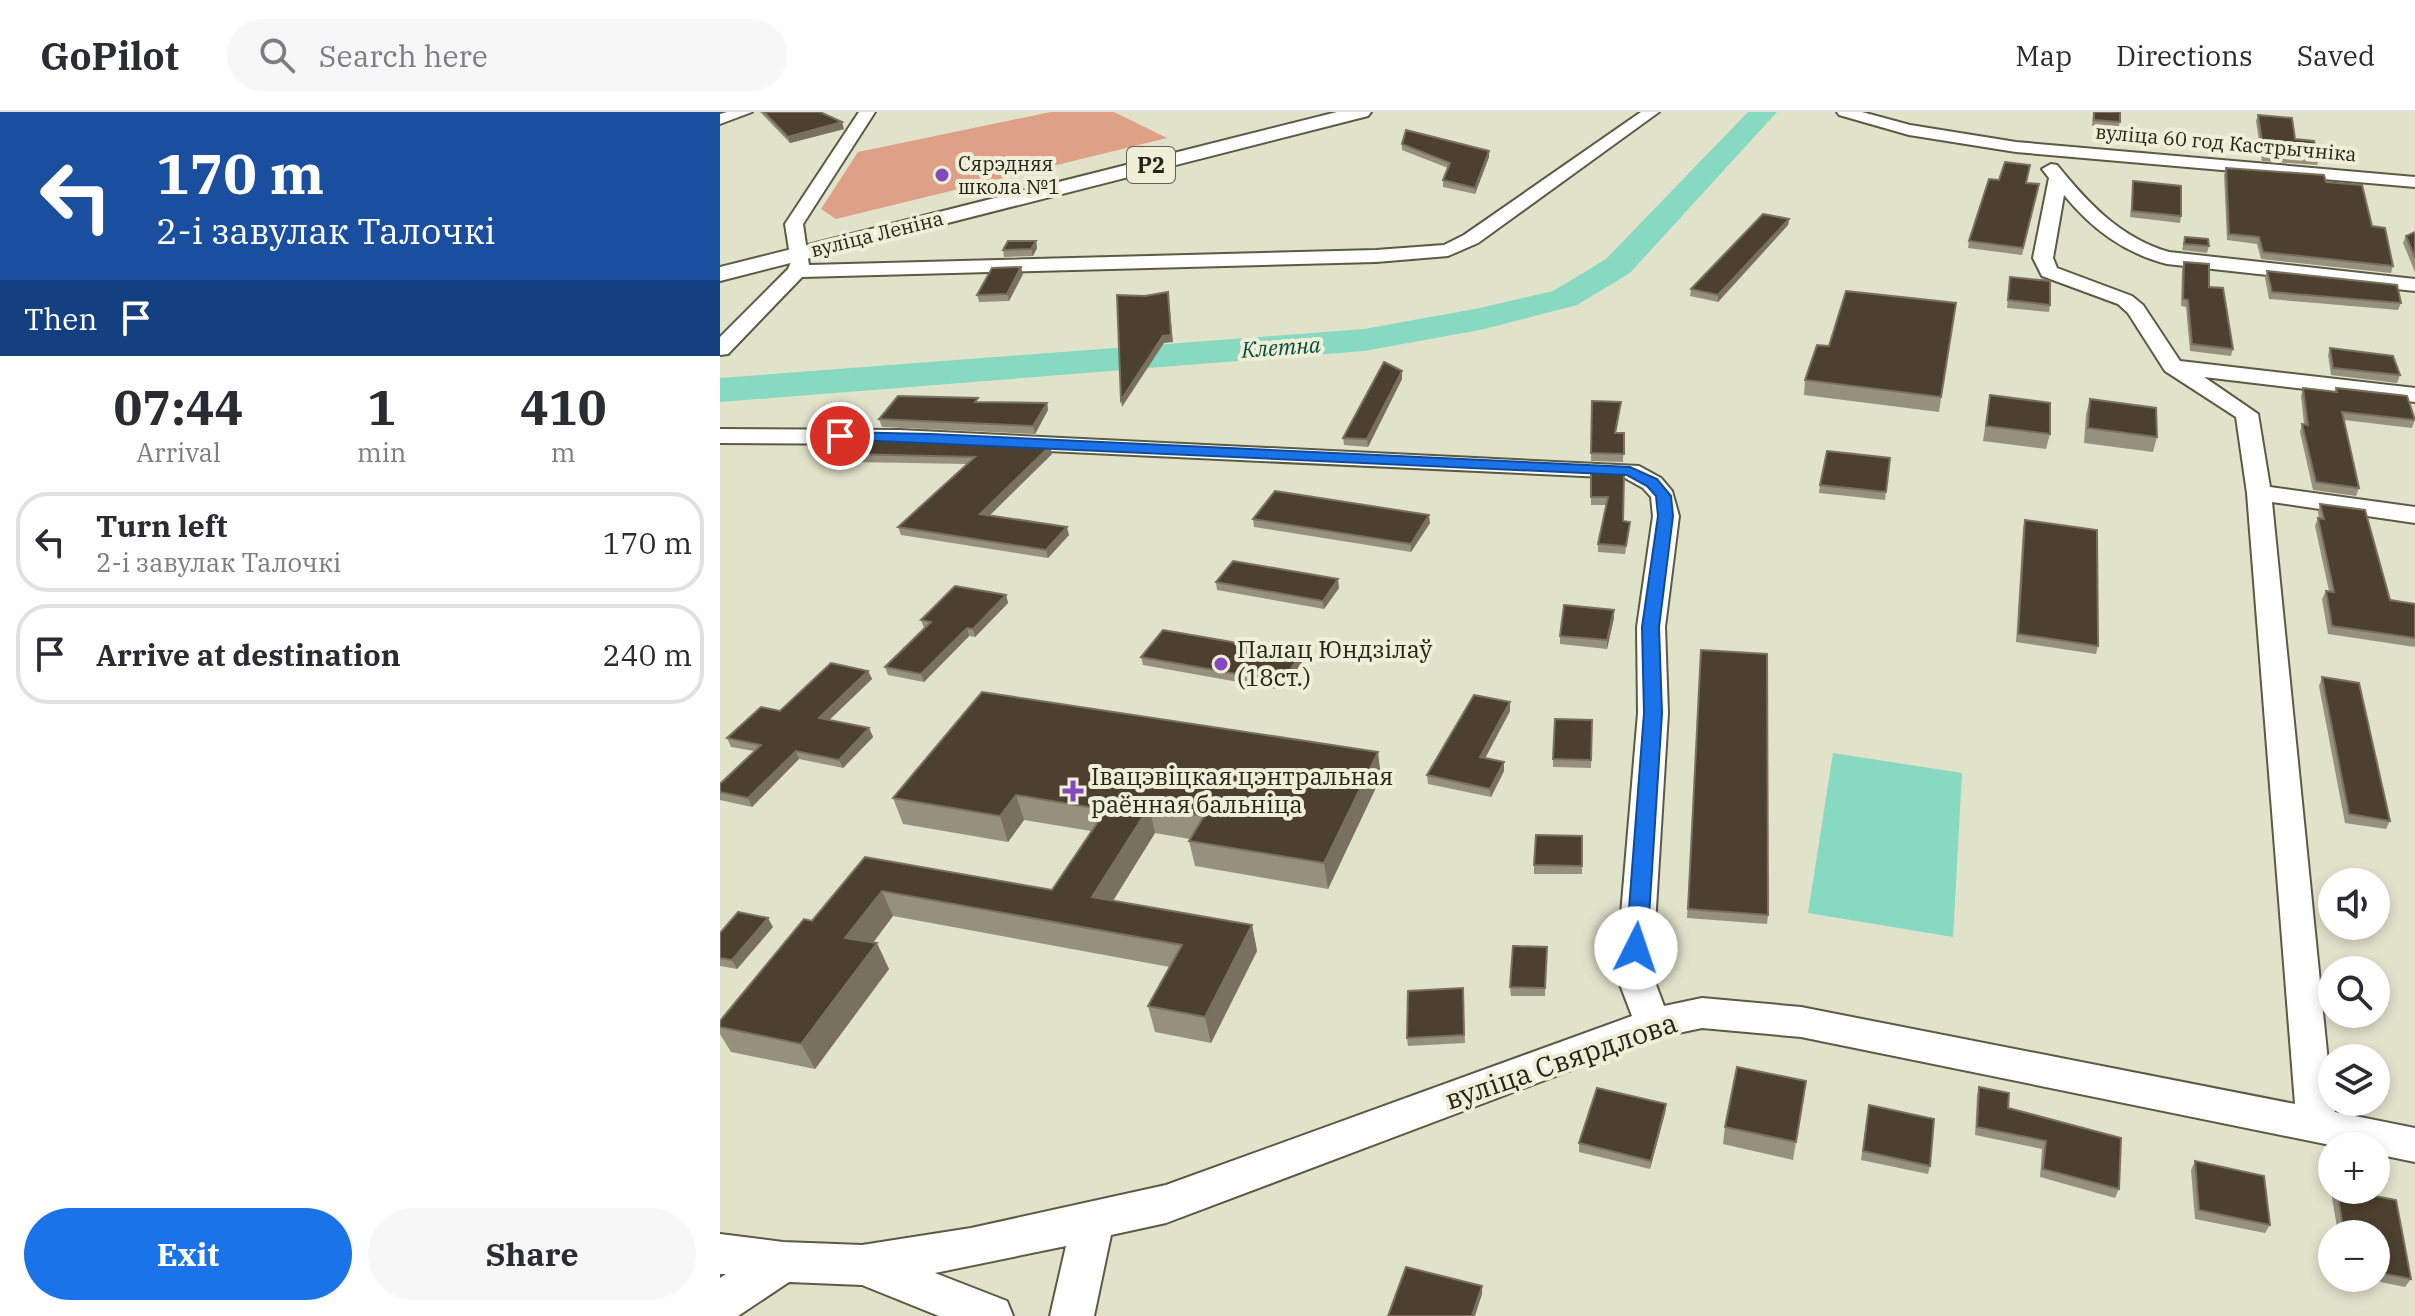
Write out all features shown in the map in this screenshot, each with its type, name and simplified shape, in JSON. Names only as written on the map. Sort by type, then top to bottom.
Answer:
[{"type":"main road","name":"вуліца Леніна","points":[[720,274],[798,263],[1361,112]]},
{"type":"street","points":[[720,119],[744,112]]},
{"type":"street","points":[[798,263],[794,224],[867,112]]},
{"type":"street","points":[[720,349],[798,263],[1360,256],[1448,250],[1471,239],[1651,112]]},
{"type":"street","name":"вуліца 60 год Кастрычніка","points":[[1845,112],[1957,130],[2035,149],[2415,182]]},
{"type":"street","points":[[2035,149],[2079,205],[2142,252],[2167,258],[2415,285]]},
{"type":"street","points":[[2058,178],[2043,258],[2049,272],[2125,300],[2136,309],[2173,366],[2247,414]]},
{"type":"street","points":[[2173,366],[2415,395]]},
{"type":"street","points":[[2243,374],[2259,493],[2316,1124]]},
{"type":"street","points":[[720,436],[931,438],[1630,471],[1652,483],[1663,496],[1666,516],[1651,627],[1653,713],[1634,974],[1642,1001],[1655,1023]]},
{"type":"street","points":[[2259,493],[2415,515]]},
{"type":"street","name":"вуліца Свярдлова","points":[[720,1254],[783,1262],[862,1265],[971,1248],[1092,1223],[1166,1204],[1655,1023],[1702,1013],[1801,1022],[2415,1145]]},
{"type":"street","points":[[1072,1316],[1092,1223]]},
{"type":"street","points":[[720,1303],[783,1262]]},
{"type":"street","name":"вуліца Свярдлова","points":[[862,1265],[991,1316]]},
{"type":"shaded area","name":"Сярэдняя школа №1","points":[[1051,112],[1114,112],[1167,138],[836,219],[821,209],[858,152]]},
{"type":"water","points":[[1833,753],[1962,773],[1953,937],[1808,913]]},
{"type":"building","points":[[764,112],[820,112],[842,122],[788,137]]},
{"type":"building","points":[[2094,112],[2120,112],[2120,122],[2094,120]]},
{"type":"building","points":[[2258,115],[2292,118],[2295,139],[2314,141],[2319,159],[2264,154]]},
{"type":"building","points":[[1406,130],[1489,151],[1475,188],[1443,180],[1450,163],[1402,144]]},
{"type":"building","points":[[2005,162],[2030,165],[2026,183],[2039,184],[2023,248],[1969,241],[1989,179],[1999,180]]},
{"type":"building","points":[[2226,168],[2324,175],[2326,182],[2362,185],[2372,226],[2385,228],[2393,266],[2263,252],[2259,237],[2229,234]]},
{"type":"building","points":[[2133,181],[2181,186],[2181,216],[2132,211]]},
{"type":"building","points":[[1763,214],[1789,219],[1718,295],[1691,289]]},
{"type":"building","points":[[2415,232],[2415,258],[2406,236]]},
{"type":"building","points":[[2185,237],[2208,239],[2209,246],[2184,244]]},
{"type":"building","points":[[1008,241],[1036,241],[1031,249],[1003,250]]},
{"type":"building","points":[[2184,262],[2209,264],[2209,287],[2223,288],[2233,349],[2192,344],[2188,300],[2183,299]]},
{"type":"building","points":[[1021,267],[1007,294],[977,295],[992,268]]},
{"type":"building","points":[[2267,271],[2397,285],[2401,303],[2272,292]]},
{"type":"building","points":[[2010,277],[2050,281],[2050,305],[2008,300]]},
{"type":"building","points":[[1846,291],[1956,303],[1941,397],[1805,380],[1817,345],[1829,346]]},
{"type":"building","points":[[1168,292],[1171,335],[1163,336],[1121,400],[1117,295],[1145,296]]},
{"type":"building","points":[[2330,348],[2393,356],[2400,375],[2333,368]]},
{"type":"building","points":[[1384,362],[1402,371],[1367,439],[1343,438]]},
{"type":"building","points":[[2303,388],[2337,392],[2336,388],[2407,396],[2415,420],[2342,412],[2359,488],[2316,482],[2302,424],[2308,425]]},
{"type":"building","points":[[1990,395],[2050,403],[2050,434],[1986,426]]},
{"type":"building","points":[[898,396],[1047,403],[1033,426],[879,419]]},
{"type":"building","points":[[2090,399],[2156,408],[2157,437],[2088,428]]},
{"type":"building","points":[[1592,401],[1621,402],[1615,433],[1624,433],[1624,454],[1591,453]]},
{"type":"building","points":[[863,439],[1050,446],[980,514],[1067,527],[1046,550],[898,527],[975,457],[851,454]]},
{"type":"building","points":[[1827,451],[1890,458],[1886,492],[1820,485]]},
{"type":"building","points":[[1591,472],[1624,473],[1623,521],[1630,522],[1626,546],[1598,544],[1608,497],[1591,497]]},
{"type":"building","points":[[1275,491],[1429,515],[1411,544],[1253,519]]},
{"type":"building","points":[[2320,504],[2365,510],[2390,600],[2415,604],[2415,638],[2332,626],[2326,591],[2334,592],[2318,518],[2324,519]]},
{"type":"building","points":[[2025,520],[2097,530],[2098,646],[2018,634]]},
{"type":"building","points":[[1233,561],[1338,579],[1323,601],[1216,582]]},
{"type":"building","points":[[955,586],[1006,595],[973,629],[967,628],[921,674],[885,667],[931,622],[921,620]]},
{"type":"building","points":[[1564,605],[1614,610],[1607,640],[1560,636]]},
{"type":"building","name":"Палац Юндзілаў (18ст.)","points":[[1163,630],[1301,654],[1282,682],[1141,657]]},
{"type":"building","points":[[1701,650],[1767,654],[1768,915],[1688,909]]},
{"type":"building","points":[[831,663],[868,671],[819,718],[869,728],[839,760],[796,751],[748,798],[720,792],[720,784],[761,745],[727,738],[761,707],[780,711]]},
{"type":"building","points":[[2322,677],[2359,683],[2390,821],[2349,814]]},
{"type":"building","points":[[982,692],[1378,752],[1324,863],[1189,841],[1204,816],[1149,807],[1092,897],[1252,925],[1205,1017],[1148,1006],[1182,945],[882,891],[845,938],[877,943],[801,1044],[720,1027],[720,1021],[804,919],[812,921],[865,857],[1052,890],[1106,810],[1016,795],[1000,816],[893,798]]},
{"type":"building","points":[[1474,695],[1510,702],[1480,757],[1504,762],[1490,789],[1427,775]]},
{"type":"building","points":[[1555,719],[1592,720],[1591,760],[1553,759]]},
{"type":"building","points":[[1536,835],[1582,836],[1582,866],[1534,865]]},
{"type":"building","points":[[738,912],[768,918],[732,960],[720,958],[720,933]]},
{"type":"building","points":[[1513,946],[1547,947],[1545,988],[1510,987]]},
{"type":"building","points":[[1463,988],[1464,1035],[1407,1038],[1408,991]]},
{"type":"building","points":[[1737,1067],[1806,1081],[1796,1142],[1725,1127]]},
{"type":"building","points":[[1979,1087],[2009,1093],[2008,1108],[2121,1138],[2119,1189],[2043,1169],[2046,1141],[1977,1127]]},
{"type":"building","points":[[1597,1088],[1666,1104],[1651,1161],[1579,1143]]},
{"type":"building","points":[[1869,1105],[1934,1119],[1930,1166],[1863,1151]]},
{"type":"building","points":[[2195,1161],[2264,1176],[2270,1225],[2199,1210]]},
{"type":"building","points":[[2390,1199],[2396,1200],[2411,1279],[2390,1275],[2390,1220],[2342,1220],[2339,1204],[2390,1204]]},
{"type":"building","points":[[1406,1267],[1482,1286],[1472,1316],[1388,1316]]},
{"type":"waterway","name":"Клетна","points":[[720,390],[1364,340],[1480,319],[1565,298],[1618,266],[1763,112]]},
{"type":"place","name":"Сярэдняя школа №1","points":[[942,175]]},
{"type":"place","name":"Палац Юндзілаў (18ст.)","points":[[1221,664]]},
{"type":"place","name":"Івацэвіцкая цэнтральная раённая бальніца","points":[[1073,791]]},
{"type":"route","points":[[840,436],[1121,446],[1630,471],[1652,483],[1663,496],[1666,516],[1651,627],[1653,713],[1636,948]]}]
